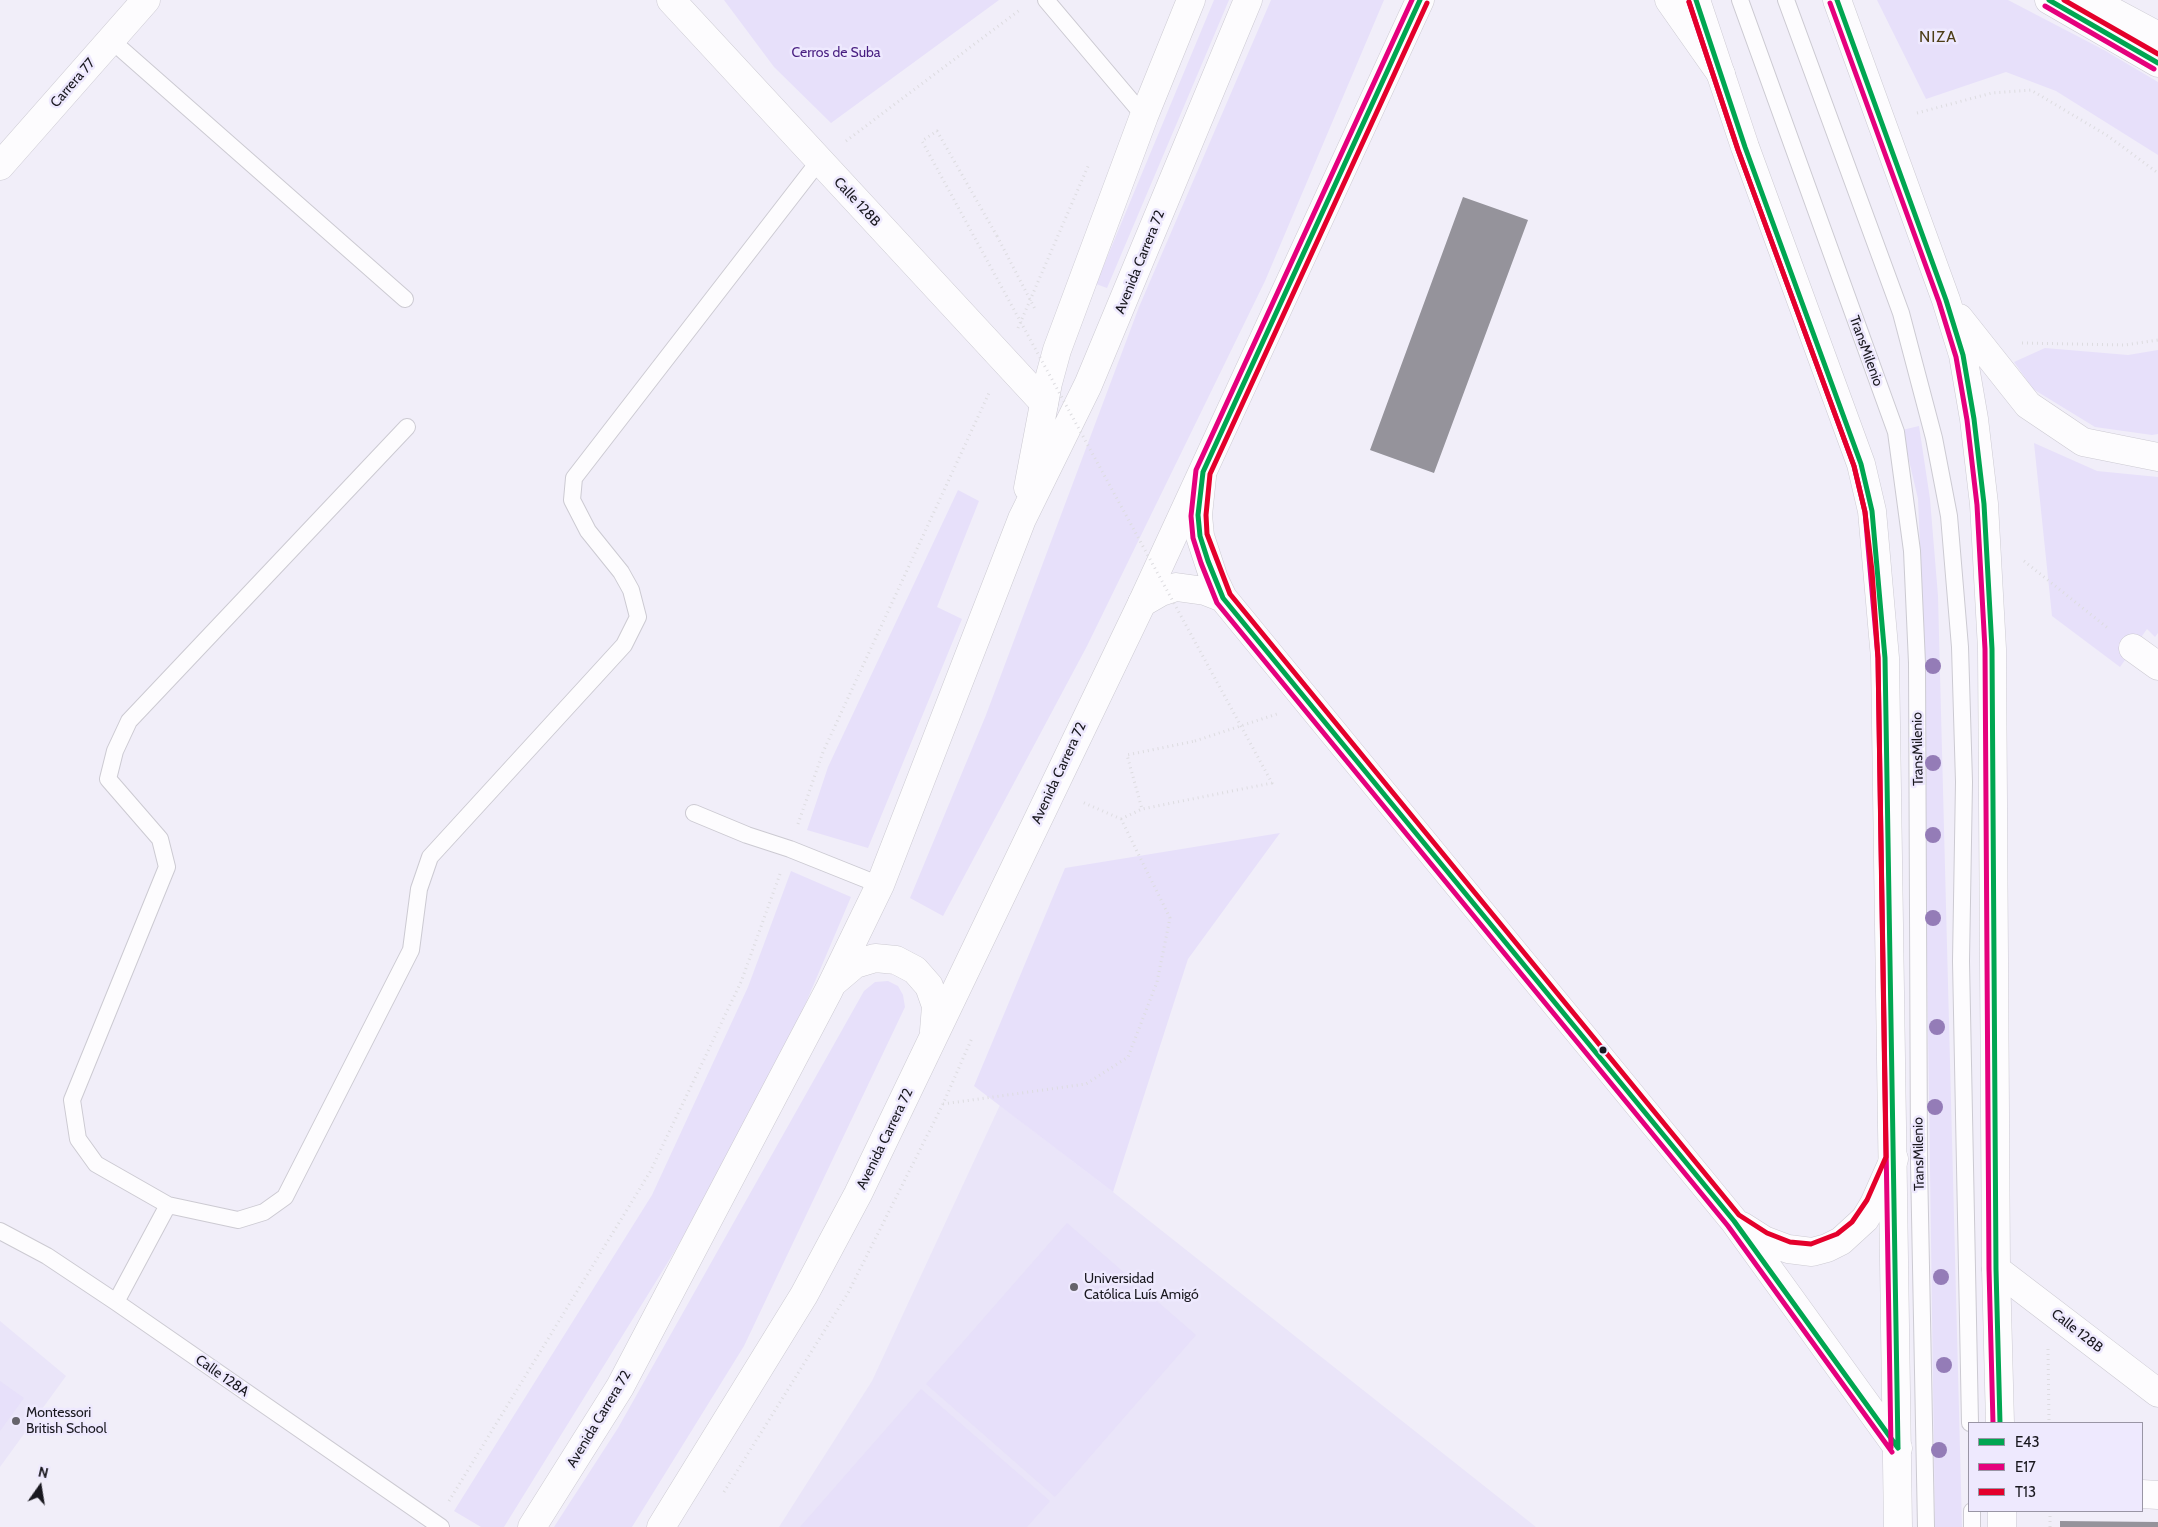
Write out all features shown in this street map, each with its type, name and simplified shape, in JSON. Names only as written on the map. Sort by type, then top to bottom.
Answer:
[{"type":"main road","name":"Carrera 77","points":[[0,166],[146,0]]},
{"type":"main road","name":"Calle 128B","points":[[671,0],[1044,403]]},
{"type":"main road","name":"Avenida Carrera 72","points":[[1022,519],[1044,403],[1057,350],[1144,116],[1191,0]]},
{"type":"main road","name":"Avenida Carrera 72","points":[[532,1527],[620,1387],[829,990],[880,885],[1022,519],[1088,385],[1248,0]]},
{"type":"main road","name":"Avenida Carrera 72","points":[[661,1527],[804,1295],[858,1194],[1142,602],[1420,0]]},
{"type":"main road","points":[[1669,0],[1721,74]]},
{"type":"main road","points":[[1696,0],[1745,147],[1861,464],[1872,512],[1885,658],[1894,1159],[1898,1527]]},
{"type":"main road","points":[[1837,0],[1946,300],[1963,355],[1974,419],[1984,504],[1992,669],[1996,1269],[2000,1422]]},
{"type":"main road","points":[[2049,0],[2158,63]]},
{"type":"main road","points":[[2091,0],[2158,36]]},
{"type":"main road","points":[[1946,300],[1993,364],[2028,405],[2083,442],[2158,457]]},
{"type":"main road","points":[[1203,472],[1198,515],[1200,536],[1214,579],[1224,598],[1734,1221],[1898,1448]]},
{"type":"main road","points":[[1142,602],[1176,587],[1190,587],[1224,598]]},
{"type":"main road","points":[[2133,648],[2158,666]]},
{"type":"main road","points":[[829,990],[839,976],[855,964],[876,958],[896,960],[915,970],[929,986],[936,1006],[931,1042]]},
{"type":"main road","points":[[1734,1221],[1764,1240],[1788,1249],[1812,1252],[1827,1248],[1841,1241],[1864,1219],[1874,1204],[1894,1159]]},
{"type":"main road","name":"Calle 128B","points":[[1996,1269],[2158,1393]]},
{"type":"main road","points":[[2143,1494],[2158,1495]]},
{"type":"main road","points":[[2002,1512],[2002,1527]]},
{"type":"lane","points":[[1046,0],[1144,116]]},
{"type":"lane","name":"TransMilenio","points":[[1740,0],[1896,432],[1912,551],[1917,663],[1919,1143],[1926,1527]]},
{"type":"lane","points":[[1786,0],[1901,312],[1934,438],[1949,516],[1960,647],[1964,782],[1961,961],[1970,1422]]},
{"type":"lane","points":[[111,40],[405,299]]},
{"type":"lane","points":[[407,427],[129,721],[115,751],[108,778],[160,839],[167,867],[72,1100],[78,1140],[96,1164],[168,1205],[238,1220],[264,1212],[285,1197],[411,950],[419,889],[430,857],[624,645],[638,617],[631,590],[621,572],[588,531],[572,500],[574,478],[819,161]]},
{"type":"lane","points":[[694,813],[880,885]]},
{"type":"lane","points":[[116,1302],[168,1205]]},
{"type":"lane","name":"Calle 128A","points":[[0,1231],[47,1256],[116,1302],[438,1525]]},
{"type":"lane","points":[[1972,1512],[1972,1527]]},
{"type":"path","points":[[819,161],[1027,5]]},
{"type":"path","points":[[1917,114],[1992,93],[2031,90],[2108,136],[2158,173]]},
{"type":"path","points":[[1057,350],[997,236],[937,131],[922,141],[1272,783],[1142,809],[1121,819]]},
{"type":"path","points":[[438,1525],[650,1172],[741,982],[823,752],[964,450],[1089,163]]},
{"type":"path","points":[[2013,344],[2031,342],[2125,345],[2158,340]]},
{"type":"path","points":[[2024,561],[2133,648]]},
{"type":"path","points":[[1142,809],[1127,755],[1194,742],[1310,703]]},
{"type":"path","points":[[943,1104],[1086,1084],[1128,1057],[1157,982],[1170,918],[1121,819],[1077,800]]},
{"type":"path","points":[[2047,1308],[2049,1422]]},
{"type":"path","points":[[2050,1512],[2050,1527]]},
{"type":"shaded area","name":"Universidad Católica Luís Amigó","points":[[1000,1105],[1113,1192],[1536,1527],[779,1527],[872,1381]]},
{"type":"shaded area","name":"Montessori British School","points":[[0,1321],[66,1376],[0,1467]]},
{"type":"green space","name":"Cerros de Suba","points":[[724,0],[999,0],[831,123],[774,67]]},
{"type":"green space","points":[[1214,0],[1229,0],[1107,288],[1096,284]]},
{"type":"green space","points":[[1271,0],[1384,0],[1265,281],[1087,646],[943,916],[910,898],[986,715],[1139,307]]},
{"type":"green space","points":[[1877,0],[2008,0],[2104,50],[2158,82],[2158,155],[2056,91],[2006,72],[1926,99]]},
{"type":"green space","points":[[2045,348],[2128,355],[2158,350],[2158,434],[2152,435],[2095,427],[2033,389],[2014,362]]},
{"type":"green space","points":[[1919,426],[1930,499],[1938,596],[1962,1527],[1935,1527],[1922,597],[1918,499],[1902,430]]},
{"type":"green space","points":[[2034,443],[2097,471],[2158,477],[2158,633],[2155,637],[2147,629],[2120,667],[2052,616]]},
{"type":"green space","points":[[958,490],[979,501],[937,607],[962,619],[868,848],[807,830],[828,767]]},
{"type":"green space","points":[[1280,833],[1188,959],[1113,1192],[974,1086],[1065,868]]},
{"type":"green space","points":[[791,871],[851,897],[802,1012],[705,1199],[504,1527],[481,1527],[454,1511],[652,1195],[748,987]]},
{"type":"green space","points":[[888,981],[898,986],[903,995],[905,1007],[744,1346],[632,1527],[554,1527],[618,1428],[864,991],[875,982]]},
{"type":"green space","points":[[1067,1223],[1196,1335],[1055,1497],[926,1384]]},
{"type":"green space","points":[[0,1381],[24,1398],[0,1431]]},
{"type":"green space","points":[[921,1389],[1050,1501],[1027,1527],[800,1527]]},
{"type":"building","points":[[1463,197],[1528,220],[1434,473],[1370,450]]},
{"type":"building","points":[[2060,1521],[2158,1522],[2158,1527],[2060,1527]]},
{"type":"transit line","name":"E17","points":[[1412,0],[1196,470],[1191,516],[1193,538],[1201,563],[1217,603],[1728,1226],[1892,1452]]},
{"type":"transit line","name":"E43","points":[[1420,0],[1203,472],[1198,515],[1200,536],[1208,561],[1223,598],[1734,1221],[1898,1448]]},
{"type":"transit line","name":"E43","points":[[1696,0],[1745,147],[1861,464],[1872,511],[1885,658],[1898,1448]]},
{"type":"transit line","name":"E43","points":[[1837,0],[1946,300],[1963,355],[1974,419],[1984,504],[1992,649],[1996,1269],[2000,1422]]},
{"type":"transit line","name":"E43","points":[[2049,0],[2158,63]]},
{"type":"transit line","name":"T13","points":[[2064,0],[2158,54]]},
{"type":"transit line","name":"E17","points":[[1689,2],[1738,150],[1854,466],[1865,512],[1878,658],[1891,1448]]},
{"type":"transit line","name":"T13","points":[[1427,3],[1210,474],[1206,515],[1207,534],[1230,594],[1739,1215],[1767,1233],[1790,1242],[1811,1244],[1837,1234],[1852,1222],[1867,1200],[1886,1157],[1878,658],[1872,571],[1865,512],[1854,466],[1738,150],[1689,2]]},
{"type":"transit line","name":"E17","points":[[1830,3],[1939,302],[1956,357],[1967,420],[1977,505],[1985,649],[1989,1269],[1993,1422]]},
{"type":"transit line","name":"E17","points":[[2045,6],[2154,69]]},
{"type":"place","name":"Universidad Católica Luís Amigó","points":[[1074,1287]]},
{"type":"place","name":"Montessori British School","points":[[16,1421]]},
{"type":"district","name":"NIZA","points":[[1938,37]]}]
